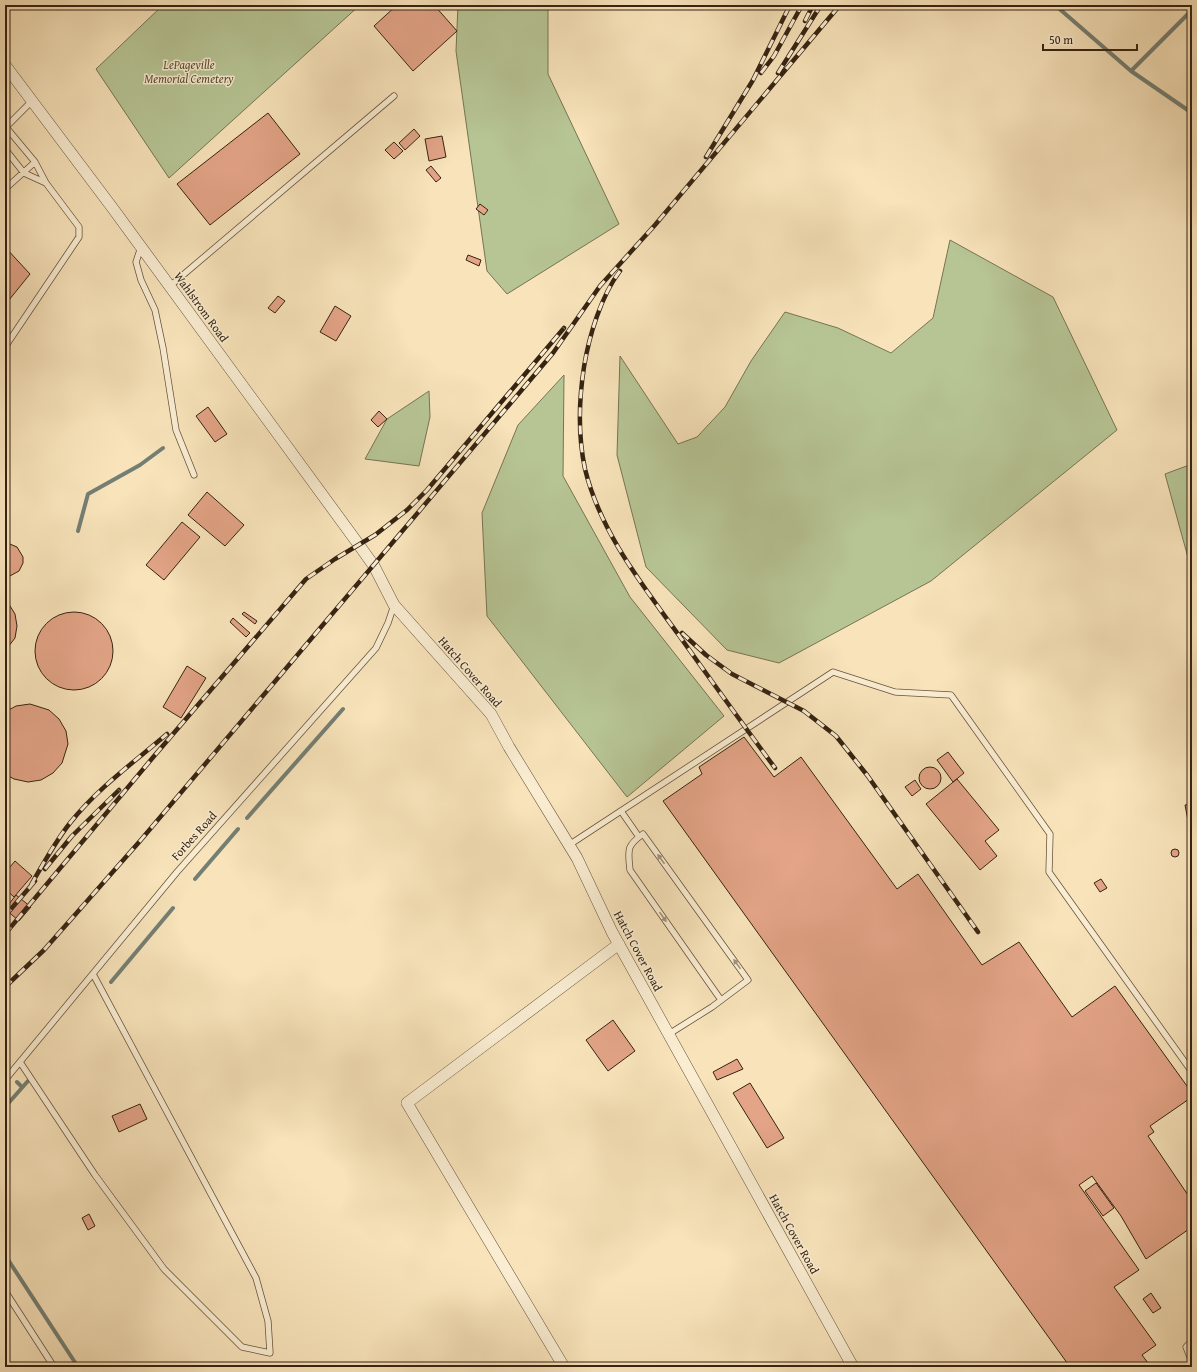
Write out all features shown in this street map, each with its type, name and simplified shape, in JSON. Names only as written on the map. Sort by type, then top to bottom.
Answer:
[{"type":"street","name":"Wahlstrom Road","points":[[5,65],[31,102],[170,286],[374,566]]},
{"type":"street","name":"Hatch Cover Road","points":[[374,566],[394,604],[491,714],[570,845],[619,944],[853,1367]]},
{"type":"street","points":[[564,1367],[407,1103],[619,944]]},
{"type":"lane","points":[[170,286],[394,96]]},
{"type":"lane","points":[[5,347],[79,237],[79,227],[46,183],[35,162],[5,127],[31,102]]},
{"type":"lane","points":[[5,149],[24,173],[46,183]]},
{"type":"lane","points":[[5,189],[35,162]]},
{"type":"lane","points":[[141,247],[136,262],[141,280],[155,310],[163,348],[176,430],[194,475]]},
{"type":"lane","name":"Forbes Road","points":[[5,1080],[177,872],[376,648],[388,623],[394,604]]},
{"type":"lane","points":[[570,845],[833,672],[895,692],[952,695],[1050,834],[1049,872],[1192,1072]]},
{"type":"lane","points":[[621,811],[639,837]]},
{"type":"lane","points":[[669,1034],[721,1000],[748,980],[643,834],[631,843],[628,850],[630,870],[721,1000]]},
{"type":"lane","points":[[20,1062],[95,1175],[164,1269],[242,1347],[270,1353],[268,1320],[256,1278],[93,974]]},
{"type":"lane","points":[[5,1291],[54,1367]]},
{"type":"lane","points":[[1192,1341],[1186,1347],[1192,1362]]},
{"type":"green space","name":"LePageville Memorial Cemetery","points":[[163,5],[360,5],[169,178],[96,69]]},
{"type":"green space","points":[[458,5],[548,5],[548,74],[619,224],[507,294],[487,271],[456,51]]},
{"type":"green space","points":[[950,240],[1053,297],[1117,430],[931,581],[779,663],[727,650],[646,567],[617,455],[620,356],[678,444],[697,437],[725,407],[751,361],[785,312],[838,328],[891,353],[933,318]]},
{"type":"green space","points":[[564,375],[563,476],[630,597],[724,716],[627,797],[487,616],[482,513],[518,425]]},
{"type":"green space","points":[[429,391],[430,417],[419,466],[365,459],[387,419]]},
{"type":"green space","points":[[1192,464],[1192,572],[1165,474]]},
{"type":"building","points":[[397,5],[434,5],[457,31],[413,71],[374,26]]},
{"type":"building","points":[[268,113],[300,154],[210,225],[177,184]]},
{"type":"building","points":[[414,129],[420,136],[405,150],[399,143]]},
{"type":"building","points":[[442,136],[446,157],[429,161],[425,139]]},
{"type":"building","points":[[394,142],[403,151],[394,159],[385,150]]},
{"type":"building","points":[[431,166],[441,178],[436,182],[426,170]]},
{"type":"building","points":[[480,204],[488,210],[484,215],[476,209]]},
{"type":"building","points":[[5,247],[30,274],[5,305]]},
{"type":"building","points":[[468,255],[481,260],[479,266],[466,260]]},
{"type":"building","points":[[278,296],[285,301],[275,313],[268,308]]},
{"type":"building","points":[[335,306],[351,316],[336,341],[320,332]]},
{"type":"building","points":[[208,407],[227,434],[215,442],[196,416]]},
{"type":"building","points":[[379,411],[387,419],[378,427],[371,420]]},
{"type":"building","points":[[207,492],[244,525],[225,546],[188,515]]},
{"type":"building","points":[[182,522],[200,537],[164,580],[146,565]]},
{"type":"building","points":[[5,542],[17,547],[23,557],[23,563],[19,571],[8,577],[5,577]]},
{"type":"building","points":[[5,598],[15,614],[17,626],[15,638],[5,651]]},
{"type":"building","points":[[74,612],[89,615],[96,619],[106,629],[110,636],[113,651],[110,666],[106,673],[96,683],[89,687],[74,690],[59,687],[52,683],[42,673],[38,666],[35,651],[38,636],[42,629],[52,619],[59,615]]},
{"type":"building","points":[[244,612],[257,621],[255,624],[242,614]]},
{"type":"building","points":[[233,618],[250,633],[246,637],[230,622]]},
{"type":"building","points":[[187,666],[206,678],[181,718],[163,707]]},
{"type":"building","points":[[30,704],[49,710],[59,719],[66,731],[68,744],[62,763],[53,773],[41,780],[28,782],[14,779],[5,774],[5,712],[16,706]]},
{"type":"building","points":[[744,737],[774,777],[801,757],[897,889],[918,874],[982,965],[1019,942],[1072,1017],[1115,986],[1192,1093],[1192,1097],[1150,1126],[1154,1132],[1148,1136],[1192,1201],[1192,1227],[1146,1259],[1121,1216],[1092,1176],[1079,1185],[1139,1270],[1114,1287],[1156,1345],[1142,1355],[1151,1367],[1070,1367],[663,801],[702,774],[699,767]]},
{"type":"building","points":[[948,752],[964,773],[953,782],[937,760]]},
{"type":"building","points":[[930,767],[938,770],[941,778],[938,786],[930,789],[922,786],[919,778],[922,770]]},
{"type":"building","points":[[957,779],[999,830],[985,841],[997,856],[980,870],[926,804]]},
{"type":"building","points":[[915,780],[921,789],[912,796],[905,787]]},
{"type":"building","points":[[1192,804],[1192,830],[1190,831],[1185,805]]},
{"type":"building","points":[[1173,849],[1177,849],[1179,853],[1177,857],[1173,857],[1171,855],[1171,851]]},
{"type":"building","points":[[15,861],[32,876],[14,897],[5,889],[5,873]]},
{"type":"building","points":[[1101,879],[1107,888],[1100,892],[1094,883]]},
{"type":"building","points":[[16,895],[31,907],[19,921],[5,909]]},
{"type":"building","points":[[613,1020],[635,1051],[608,1071],[586,1040]]},
{"type":"building","points":[[737,1059],[743,1069],[717,1080],[713,1072]]},
{"type":"building","points":[[750,1083],[784,1138],[767,1148],[733,1093]]},
{"type":"building","points":[[140,1104],[147,1119],[119,1132],[112,1116]]},
{"type":"building","points":[[1096,1183],[1114,1208],[1103,1216],[1085,1191]]},
{"type":"building","points":[[89,1214],[95,1226],[88,1230],[82,1218]]},
{"type":"building","points":[[1151,1293],[1161,1308],[1153,1313],[1143,1299]]},
{"type":"waterway","points":[[1055,5],[1131,71],[1192,113]]},
{"type":"waterway","points":[[1131,71],[1192,10]]},
{"type":"waterway","points":[[78,531],[88,494],[140,465],[163,448]]},
{"type":"waterway","points":[[247,818],[343,709]]},
{"type":"waterway","points":[[195,879],[238,829]]},
{"type":"waterway","points":[[111,982],[173,908]]},
{"type":"waterway","points":[[5,1107],[28,1081]]},
{"type":"waterway","points":[[17,1082],[22,1087]]},
{"type":"waterway","points":[[5,1255],[78,1367]]},
{"type":"railway","points":[[706,157],[753,80],[790,5]]},
{"type":"railway","points":[[761,73],[774,56],[802,5]]},
{"type":"railway","points":[[805,21],[813,5]]},
{"type":"railway","points":[[778,73],[821,5]]},
{"type":"railway","points":[[5,987],[44,950],[140,841],[553,353],[600,286],[655,225],[840,5]]},
{"type":"railway","points":[[620,271],[607,292],[597,317],[589,342],[582,379],[580,405],[581,444],[585,469],[592,492],[611,535],[636,576],[775,768]]},
{"type":"railway","points":[[5,934],[155,755],[306,579],[335,559],[375,535],[407,510],[427,490],[564,328]]},
{"type":"railway","points":[[682,633],[706,655],[732,674],[804,711],[836,736],[867,775],[978,932]]},
{"type":"railway","points":[[31,885],[49,853],[70,823],[116,776],[167,734]]},
{"type":"railway","points":[[45,869],[72,836],[119,790]]},
{"type":"railway","points":[[5,916],[35,881]]}]
